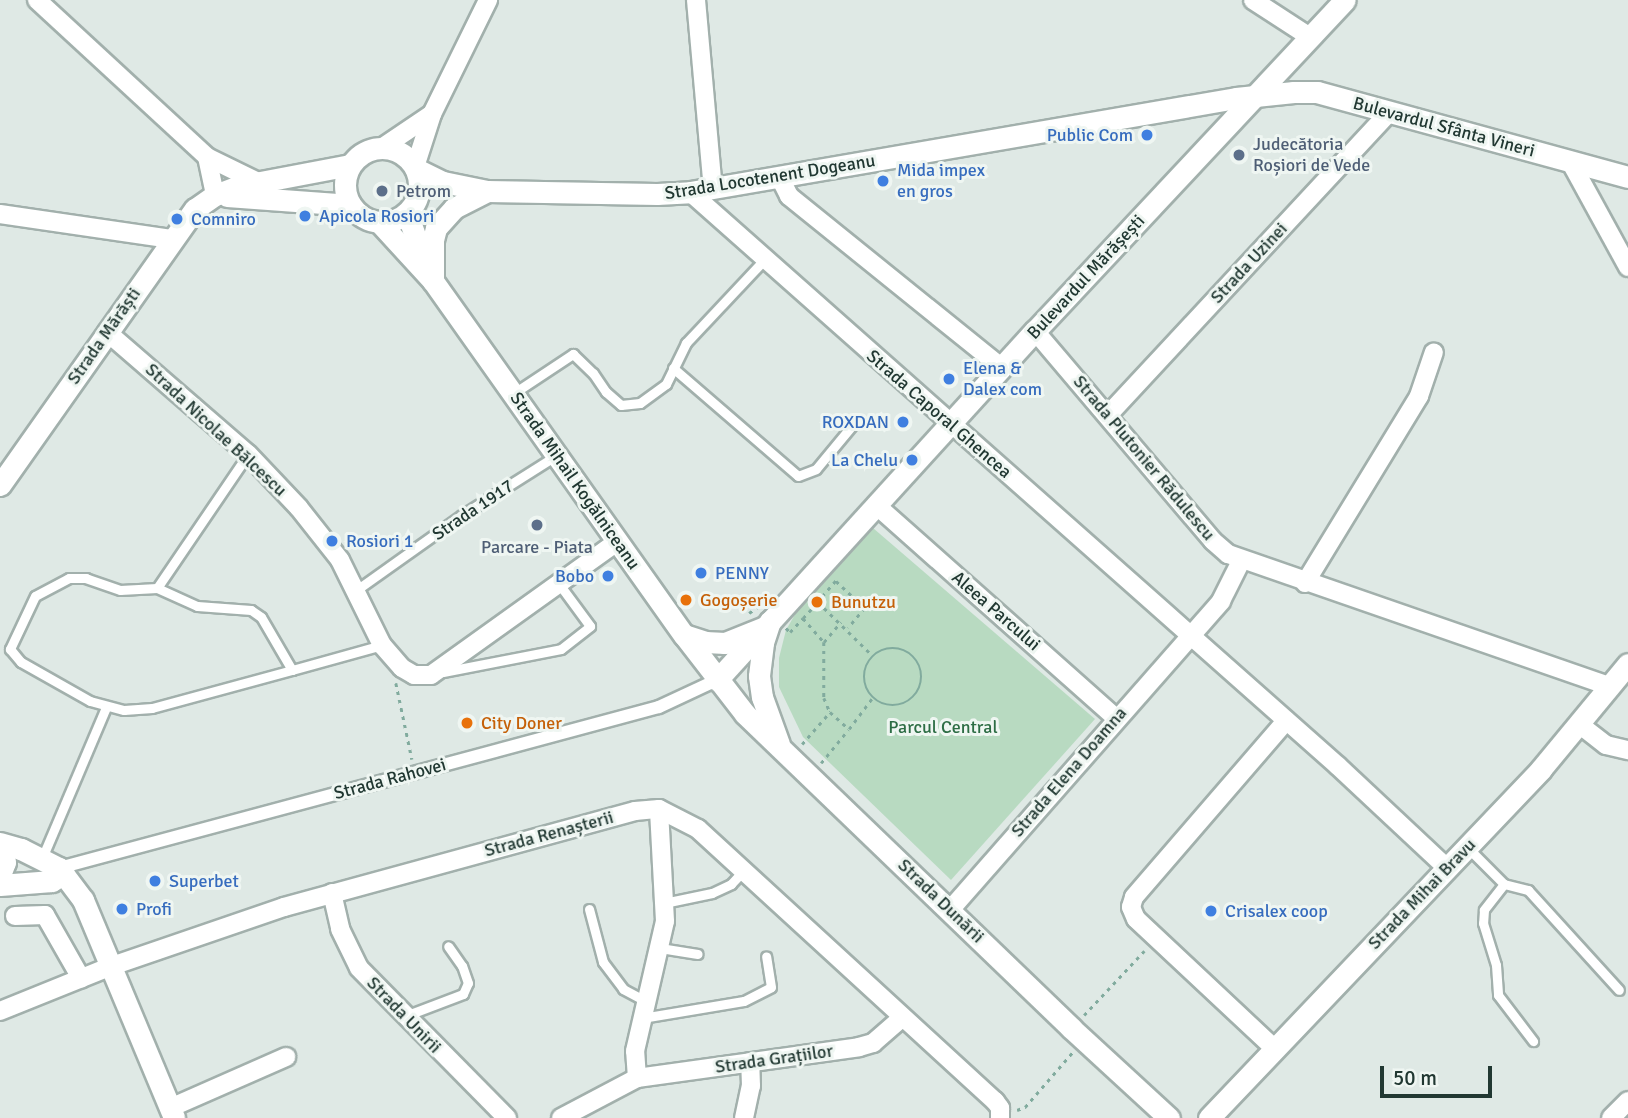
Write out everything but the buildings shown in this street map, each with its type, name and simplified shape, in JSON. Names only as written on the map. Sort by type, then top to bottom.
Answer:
[{"type":"main road","name":"Bulevardul Mărășești","points":[[717,680],[1035,331],[1345,0]]},
{"type":"main road","name":"Bulevardul Sfânta Vineri","points":[[1257,95],[1317,92],[1628,177]]},
{"type":"main road","name":"Strada Locotenent Dogeanu","points":[[415,168],[443,182],[487,191],[657,194],[690,192],[1257,95]]},
{"type":"main road","points":[[383,147],[403,153],[415,168],[419,191],[408,212],[390,222],[379,222],[358,214],[351,205],[344,185],[350,165],[359,155],[383,147]]},
{"type":"main road","name":"Strada Mărăști","points":[[0,485],[171,239],[195,209],[215,195],[258,182],[350,165]]},
{"type":"main road","name":"Strada Locotenent Dogeanu","points":[[408,212],[487,191]]},
{"type":"main road","points":[[433,281],[433,240],[436,228],[454,208],[487,191]]},
{"type":"main road","points":[[215,195],[351,205]]},
{"type":"main road","name":"Strada Mihail Kogălniceanu","points":[[408,212],[421,257],[433,281]]},
{"type":"main road","name":"Strada Mihail Kogălniceanu","points":[[379,222],[433,281],[717,680]]},
{"type":"main road","points":[[684,635],[705,642],[725,643],[770,622]]},
{"type":"main road","points":[[770,622],[763,643],[759,676],[762,697],[786,753]]},
{"type":"main road","name":"Strada Mihai Bravu","points":[[1209,1118],[1467,847],[1579,724],[1628,664]]},
{"type":"main road","name":"Strada Dunării","points":[[717,680],[745,715],[1077,1034],[1169,1118]]},
{"type":"main road","points":[[0,845],[49,868],[105,959],[172,1113]]},
{"type":"main road","points":[[0,845],[5,862],[0,875]]},
{"type":"main road","points":[[0,883],[49,868]]},
{"type":"main road","points":[[0,883],[49,868]]},
{"type":"street","points":[[37,0],[207,157],[258,182]]},
{"type":"street","points":[[415,168],[432,114],[488,0]]},
{"type":"street","points":[[696,0],[713,189]]},
{"type":"street","points":[[1253,0],[1310,37]]},
{"type":"street","name":"Strada Uzinei","points":[[1108,415],[1390,112]]},
{"type":"street","points":[[383,147],[432,114]]},
{"type":"street","points":[[207,157],[215,195]]},
{"type":"street","points":[[1570,161],[1628,267]]},
{"type":"street","points":[[780,178],[789,196],[1002,368]]},
{"type":"street","name":"Strada Caporal Ghencea","points":[[690,192],[1190,636]]},
{"type":"street","points":[[0,214],[171,239]]},
{"type":"street","name":"Strada Plutonier Rădulescu","points":[[1035,331],[1213,541],[1241,561],[1610,686]]},
{"type":"street","name":"Strada Nicolae Bălcescu","points":[[107,332],[248,454],[322,535],[340,560],[386,650],[409,673],[431,675]]},
{"type":"street","points":[[1305,583],[1419,396],[1434,352]]},
{"type":"street","name":"Aleea Parcului","points":[[876,505],[1116,718]]},
{"type":"street","points":[[431,675],[618,541]]},
{"type":"street","name":"Strada Elena Doamna","points":[[950,910],[1221,601],[1241,561]]},
{"type":"street","points":[[1190,636],[1447,867]]},
{"type":"street","name":"Strada Rahovei","points":[[49,868],[659,707],[717,680]]},
{"type":"street","points":[[1275,1049],[1136,919],[1131,907],[1134,897],[1286,721]]},
{"type":"street","points":[[1579,724],[1606,745],[1628,750]]},
{"type":"street","points":[[637,1078],[635,1052],[665,922],[659,809],[689,822],[995,1101],[1000,1117]]},
{"type":"street","name":"Strada Renașterii","points":[[0,1011],[81,978],[105,959],[332,893],[635,811],[659,809]]},
{"type":"street","name":"Strada Unirii","points":[[332,893],[351,955],[359,968],[507,1118]]},
{"type":"street","points":[[15,916],[45,915],[81,978]]},
{"type":"street","name":"Strada Grațiilor","points":[[561,1118],[637,1078],[859,1047],[873,1043],[902,1018]]},
{"type":"street","points":[[172,1113],[286,1057]]},
{"type":"street","points":[[744,1118],[751,1086],[750,1062]]},
{"type":"street","points":[[1611,1118],[1628,1101]]},
{"type":"lane","points":[[513,393],[573,354],[621,405],[640,403],[655,395],[666,384],[686,343],[764,260]]},
{"type":"lane","points":[[673,368],[798,476],[816,469],[854,423]]},
{"type":"lane","points":[[157,588],[248,454]]},
{"type":"lane","name":"Strada 1917","points":[[355,591],[462,515],[558,454]]},
{"type":"lane","points":[[292,670],[261,617],[251,610],[197,606],[157,588],[120,590],[86,578],[69,578],[35,596],[12,639],[10,649],[21,662],[106,707],[152,708],[292,670],[386,650]]},
{"type":"lane","points":[[431,675],[562,649],[590,626],[559,584]]},
{"type":"lane","points":[[49,868],[106,707]]},
{"type":"lane","points":[[1467,847],[1504,884],[1528,890],[1619,990]]},
{"type":"lane","points":[[664,903],[712,893],[731,884],[743,871]]},
{"type":"lane","points":[[1504,884],[1484,911],[1483,923],[1496,965],[1498,995],[1533,1041]]},
{"type":"lane","points":[[589,909],[603,962],[614,980],[644,1009],[744,1001],[771,987],[766,956]]},
{"type":"lane","points":[[405,1016],[463,994],[468,983],[462,966],[449,946]]},
{"type":"lane","points":[[660,948],[698,954]]},
{"type":"path","points":[[818,567],[865,608],[848,628]]},
{"type":"path","points":[[836,581],[818,602],[848,628],[872,656]]},
{"type":"path","points":[[770,622],[790,632],[803,618],[824,642]]},
{"type":"path","points":[[841,622],[824,642],[823,677],[830,712],[849,729]]},
{"type":"path","points":[[883,649],[899,649],[918,663],[923,678],[917,694],[904,704],[888,705],[873,697],[864,675],[872,656],[883,649]]},
{"type":"path","points":[[386,650],[415,772]]},
{"type":"path","points":[[810,776],[873,697]]},
{"type":"path","points":[[786,753],[830,712]]},
{"type":"path","points":[[1000,1117],[1025,1107],[1077,1034],[1156,938]]},
{"type":"green space","name":"Parcul Central","points":[[873,528],[1095,719],[951,880],[803,737],[779,687],[779,658],[786,630],[797,611]]},
{"type":"place","name":"Public Com","points":[[1147,135]]},
{"type":"place","name":"Judecătoria Roșiori de Vede","points":[[1239,155]]},
{"type":"place","name":"Mida impex en gros","points":[[883,181]]},
{"type":"place","name":"Petrom","points":[[382,191]]},
{"type":"place","name":"Apicola Rosiori","points":[[305,216]]},
{"type":"place","name":"Comniro","points":[[177,219]]},
{"type":"place","name":"Elena & Dalex com","points":[[949,379]]},
{"type":"place","name":"ROXDAN","points":[[903,422]]},
{"type":"place","name":"La Chelu","points":[[912,460]]},
{"type":"place","name":"Parcare - Piata","points":[[537,525]]},
{"type":"place","name":"Rosiori 1","points":[[332,541]]},
{"type":"place","name":"PENNY","points":[[701,573]]},
{"type":"place","name":"Bobo","points":[[608,576]]},
{"type":"place","name":"Gogoșerie","points":[[686,600]]},
{"type":"place","name":"Bunutzu","points":[[817,602]]},
{"type":"place","name":"City Doner","points":[[467,723]]},
{"type":"place","name":"Superbet","points":[[155,881]]},
{"type":"place","name":"Profi","points":[[122,909]]},
{"type":"place","name":"Crisalex coop","points":[[1211,911]]}]
